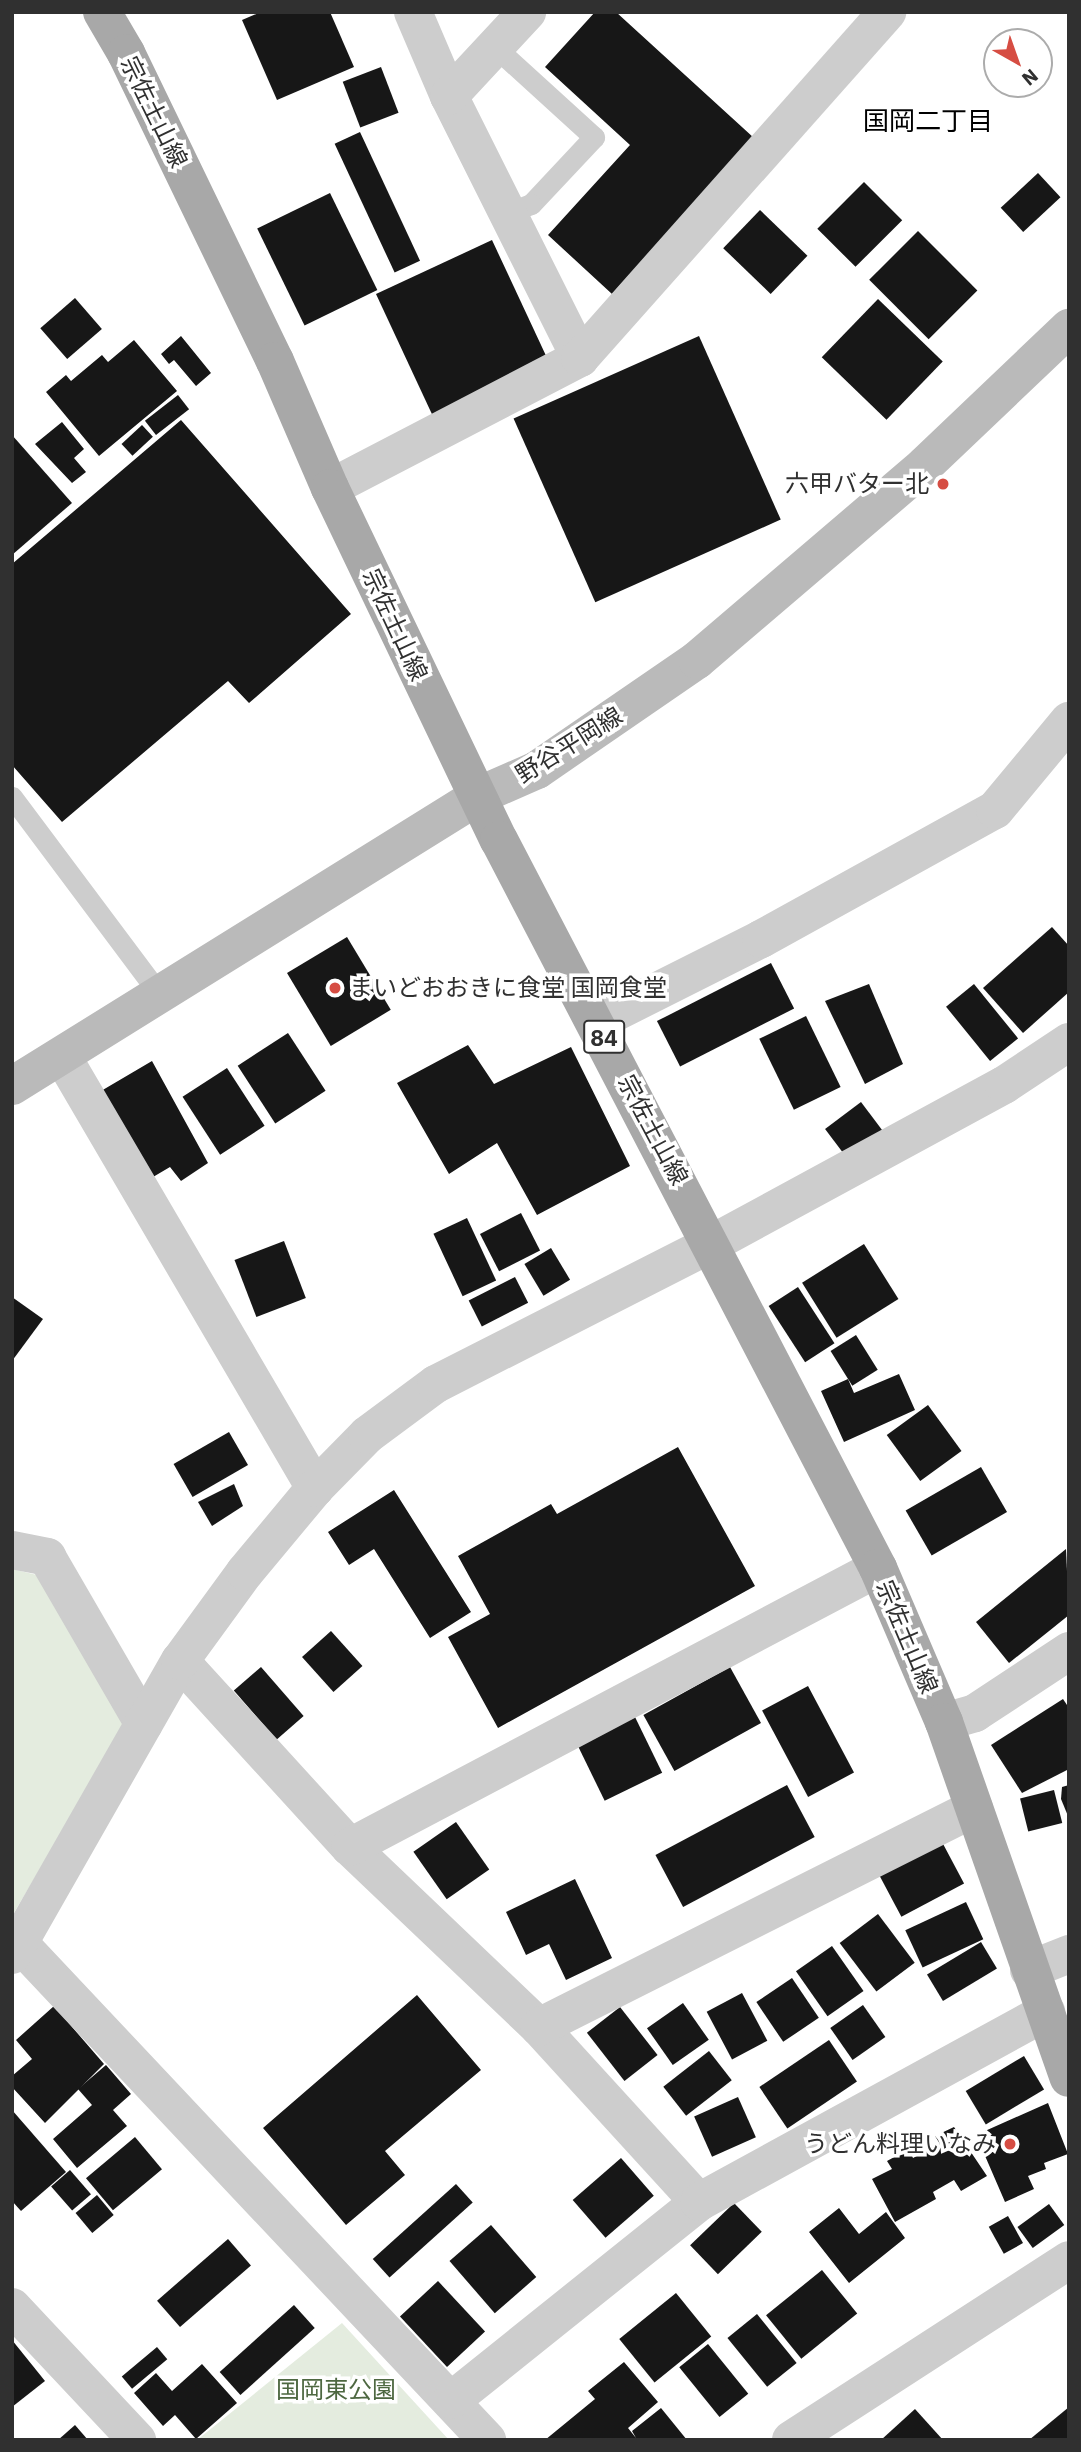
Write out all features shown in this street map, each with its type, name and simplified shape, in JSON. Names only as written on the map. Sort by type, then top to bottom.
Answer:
[{"type":"main road","name":"宗佐土山線","points":[[102,12],[126,53],[275,361],[330,488],[480,795],[878,1568],[944,1722],[1069,2078]]},
{"type":"main road","name":"野谷平岡線","points":[[12,1086],[480,795],[537,771],[697,660],[925,466],[1067,333]]},
{"type":"street","points":[[414,12],[449,96],[580,358]]},
{"type":"street","points":[[449,96],[527,12]]},
{"type":"street","points":[[330,488],[580,358],[887,12]]},
{"type":"street","points":[[596,1022],[761,939],[995,810],[1069,721]]},
{"type":"street","points":[[486,2440],[452,2400],[15,1949],[180,1661],[245,1572],[315,1488],[367,1435],[436,1384],[713,1243],[992,1092],[1069,1042]]},
{"type":"street","points":[[62,1056],[315,1488]]},
{"type":"street","points":[[12,1550],[47,1557],[144,1724]]},
{"type":"street","points":[[350,1847],[878,1568]]},
{"type":"street","points":[[944,1722],[975,1713],[1069,1651]]},
{"type":"street","points":[[180,1661],[350,1847],[539,2027],[699,2202]]},
{"type":"street","points":[[539,2027],[974,1808]]},
{"type":"street","points":[[1029,1970],[1069,1954]]},
{"type":"street","points":[[452,2400],[699,2202],[1046,2012]]},
{"type":"street","points":[[791,2440],[1069,2260]]},
{"type":"street","points":[[12,2307],[137,2440]]},
{"type":"lane","points":[[495,47],[594,137],[531,204],[508,213]]},
{"type":"lane","points":[[12,797],[160,995]]},
{"type":"green space","points":[[12,1569],[37,1575],[135,1709],[12,1916]]},
{"type":"green space","name":"国岡東公園","points":[[342,2323],[449,2440],[197,2440]]},
{"type":"building","points":[[261,12],[330,12],[354,67],[277,100],[242,20]]},
{"type":"building","points":[[595,12],[616,12],[754,138],[612,294],[548,235],[630,145],[545,67]]},
{"type":"building","points":[[381,67],[399,113],[360,127],[343,82]]},
{"type":"building","points":[[360,132],[420,261],[395,273],[335,144]]},
{"type":"building","points":[[1038,173],[1061,197],[1023,232],[1001,208]]},
{"type":"building","points":[[864,182],[902,220],[856,267],[817,229]]},
{"type":"building","points":[[330,193],[377,290],[305,326],[257,229]]},
{"type":"building","points":[[760,210],[807,256],[771,294],[723,248]]},
{"type":"building","points":[[918,231],[977,290],[929,339],[869,280]]},
{"type":"building","points":[[492,240],[549,362],[433,416],[376,294]]},
{"type":"building","points":[[75,298],[102,329],[67,359],[40,328]]},
{"type":"building","points":[[878,299],[943,362],[886,420],[822,357]]},
{"type":"building","points":[[181,336],[211,373],[196,386],[174,360],[169,364],[161,354]]},
{"type":"building","points":[[699,336],[781,520],[595,602],[514,419]]},
{"type":"building","points":[[134,340],[177,391],[99,456],[46,392],[66,375],[71,381],[102,355],[108,362]]},
{"type":"building","points":[[178,395],[189,409],[156,435],[145,421]]},
{"type":"building","points":[[181,420],[351,614],[249,703],[228,681],[62,822],[12,765],[12,564]]},
{"type":"building","points":[[62,422],[84,449],[74,458],[86,472],[72,483],[35,444]]},
{"type":"building","points":[[142,425],[153,437],[132,456],[122,444]]},
{"type":"building","points":[[12,435],[72,503],[12,555]]},
{"type":"building","points":[[1052,927],[1069,946],[1069,992],[1023,1033],[983,988]]},
{"type":"building","points":[[347,937],[391,1010],[331,1046],[287,973]]},
{"type":"building","points":[[771,963],[794,1008],[680,1067],[657,1021]]},
{"type":"building","points":[[869,984],[903,1064],[865,1084],[825,1001]]},
{"type":"building","points":[[974,984],[1018,1038],[990,1061],[946,1007]]},
{"type":"building","points":[[806,1016],[841,1087],[794,1110],[759,1039]]},
{"type":"building","points":[[288,1033],[326,1091],[275,1124],[238,1066]]},
{"type":"building","points":[[468,1045],[494,1084],[571,1047],[630,1166],[537,1215],[497,1143],[449,1174],[397,1083]]},
{"type":"building","points":[[152,1061],[208,1163],[181,1181],[170,1167],[153,1177],[101,1091]]},
{"type":"building","points":[[227,1068],[265,1126],[220,1155],[183,1097]]},
{"type":"building","points":[[861,1102],[889,1139],[853,1166],[825,1129]]},
{"type":"building","points":[[521,1213],[540,1250],[499,1271],[480,1234]]},
{"type":"building","points":[[467,1218],[496,1281],[463,1296],[433,1234]]},
{"type":"building","points":[[284,1241],[306,1298],[256,1317],[235,1260]]},
{"type":"building","points":[[864,1244],[898,1299],[837,1338],[802,1283]]},
{"type":"building","points":[[551,1248],[570,1280],[543,1296],[524,1264]]},
{"type":"building","points":[[515,1277],[528,1303],[482,1326],[469,1301]]},
{"type":"building","points":[[798,1287],[834,1343],[805,1362],[769,1306]]},
{"type":"building","points":[[12,1297],[43,1319],[12,1361]]},
{"type":"building","points":[[856,1335],[878,1370],[852,1386],[831,1351]]},
{"type":"building","points":[[899,1374],[915,1410],[844,1442],[821,1391],[848,1379],[854,1393]]},
{"type":"building","points":[[928,1405],[962,1451],[920,1481],[887,1435]]},
{"type":"building","points":[[229,1432],[248,1465],[193,1497],[174,1464]]},
{"type":"building","points":[[678,1447],[755,1586],[498,1728],[448,1637],[490,1614],[458,1556],[551,1504],[557,1514]]},
{"type":"building","points":[[981,1467],[1007,1512],[932,1556],[906,1510]]},
{"type":"building","points":[[234,1484],[243,1506],[212,1526],[198,1502]]},
{"type":"building","points":[[394,1490],[471,1612],[430,1638],[374,1549],[349,1565],[328,1532]]},
{"type":"building","points":[[1066,1549],[1069,1615],[1009,1663],[976,1622]]},
{"type":"building","points":[[331,1631],[362,1666],[333,1692],[302,1657]]},
{"type":"building","points":[[261,1667],[304,1716],[276,1740],[234,1691]]},
{"type":"building","points":[[730,1667],[761,1723],[674,1771],[643,1715]]},
{"type":"building","points":[[808,1686],[854,1773],[808,1797],[762,1710]]},
{"type":"building","points":[[1063,1699],[1069,1708],[1069,1769],[1022,1793],[991,1745]]},
{"type":"building","points":[[635,1717],[662,1773],[605,1801],[577,1745]]},
{"type":"building","points":[[787,1785],[815,1837],[683,1907],[655,1855]]},
{"type":"building","points":[[1069,1785],[1068,1816],[1061,1799],[1062,1787]]},
{"type":"building","points":[[1054,1790],[1062,1823],[1028,1831],[1020,1798]]},
{"type":"building","points":[[456,1822],[489,1870],[447,1899],[413,1852]]},
{"type":"building","points":[[942,1842],[964,1883],[901,1917],[879,1875]]},
{"type":"building","points":[[575,1879],[612,1958],[566,1980],[549,1944],[526,1955],[506,1912]]},
{"type":"building","points":[[966,1902],[983,1939],[923,1967],[905,1930]]},
{"type":"building","points":[[878,1914],[915,1963],[876,1992],[840,1943]]},
{"type":"building","points":[[981,1942],[997,1969],[943,2001],[927,1974]]},
{"type":"building","points":[[832,1946],[864,1991],[828,2016],[796,1971]]},
{"type":"building","points":[[792,1978],[819,2018],[783,2042],[756,2002]]},
{"type":"building","points":[[742,1993],[767,2041],[732,2059],[707,2012]]},
{"type":"building","points":[[417,1995],[481,2070],[385,2151],[405,2175],[346,2225],[263,2128]]},
{"type":"building","points":[[683,2003],[709,2040],[673,2065],[647,2028]]},
{"type":"building","points":[[863,2005],[885,2037],[853,2060],[830,2028]]},
{"type":"building","points":[[54,2006],[104,2064],[45,2123],[12,2087],[12,2076],[32,2059],[16,2040]]},
{"type":"building","points":[[620,2007],[658,2055],[624,2081],[587,2033]]},
{"type":"building","points":[[829,2040],[857,2081],[787,2128],[759,2087]]},
{"type":"building","points":[[709,2051],[732,2080],[686,2116],[663,2087]]},
{"type":"building","points":[[1024,2056],[1044,2089],[986,2124],[966,2091]]},
{"type":"building","points":[[106,2065],[131,2094],[113,2110],[127,2126],[77,2168],[53,2139],[92,2105],[78,2089]]},
{"type":"building","points":[[738,2097],[756,2137],[712,2157],[694,2117]]},
{"type":"building","points":[[1048,2103],[1068,2154],[1044,2163],[1046,2169],[1028,2176],[1034,2189],[1005,2202],[976,2135]]},
{"type":"building","points":[[12,2110],[66,2172],[21,2211],[12,2201]]},
{"type":"building","points":[[954,2127],[987,2176],[961,2191],[954,2180],[933,2192],[936,2199],[895,2222],[872,2179],[892,2169],[887,2161],[909,2149],[913,2158],[940,2144],[935,2136]]},
{"type":"building","points":[[135,2137],[162,2169],[113,2210],[86,2178]]},
{"type":"building","points":[[621,2158],[654,2196],[606,2238],[573,2200]]},
{"type":"building","points":[[70,2170],[91,2194],[72,2211],[51,2186]]},
{"type":"building","points":[[456,2184],[473,2203],[389,2278],[373,2259]]},
{"type":"building","points":[[97,2195],[114,2215],[92,2233],[76,2213]]},
{"type":"building","points":[[734,2203],[762,2232],[718,2274],[690,2245]]},
{"type":"building","points":[[1049,2204],[1064,2225],[1033,2248],[1017,2227]]},
{"type":"building","points":[[839,2208],[859,2234],[886,2212],[905,2238],[849,2283],[809,2232]]},
{"type":"building","points":[[1008,2216],[1023,2243],[1004,2254],[989,2227]]},
{"type":"building","points":[[491,2225],[536,2277],[495,2313],[449,2261]]},
{"type":"building","points":[[228,2239],[251,2265],[180,2327],[157,2301]]},
{"type":"building","points":[[822,2270],[857,2314],[801,2359],[766,2315]]},
{"type":"building","points":[[438,2281],[485,2331],[447,2367],[400,2316]]},
{"type":"building","points":[[676,2293],[711,2337],[655,2382],[619,2339]]},
{"type":"building","points":[[294,2305],[315,2328],[240,2395],[220,2372]]},
{"type":"building","points":[[757,2314],[797,2363],[767,2387],[727,2338]]},
{"type":"building","points":[[12,2340],[45,2381],[12,2407]]},
{"type":"building","points":[[708,2344],[748,2394],[720,2417],[679,2367]]},
{"type":"building","points":[[157,2347],[167,2359],[132,2389],[122,2377]]},
{"type":"building","points":[[624,2362],[658,2402],[628,2428],[636,2438],[632,2431],[661,2408],[687,2440],[545,2440],[595,2399],[588,2391]]},
{"type":"building","points":[[202,2364],[237,2403],[196,2439],[175,2415],[163,2426],[134,2393],[156,2373],[172,2391]]},
{"type":"building","points":[[1069,2407],[1069,2440],[1029,2440]]},
{"type":"building","points":[[915,2409],[943,2440],[881,2440]]},
{"type":"building","points":[[75,2425],[88,2440],[58,2440]]},
{"type":"place","name":"六甲バター北","points":[[943,484]]},
{"type":"place","name":"まいどおおきに食堂 国岡食堂","points":[[335,988]]},
{"type":"place","name":"うどん料理いなみ","points":[[1010,2144]]},
{"type":"district","name":"国岡二丁目","points":[[928,121]]}]
